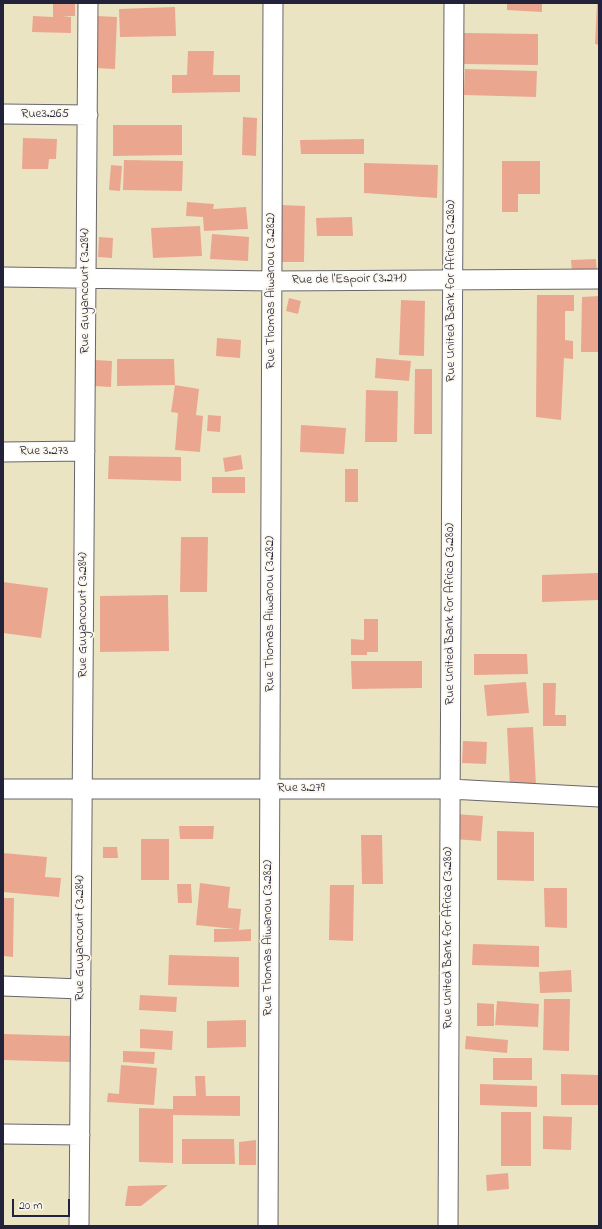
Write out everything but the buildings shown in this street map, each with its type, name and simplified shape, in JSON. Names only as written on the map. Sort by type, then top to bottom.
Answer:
[{"type":"street","name":"Rue Guyancourt (3.284)","points":[[79,1226],[88,3]]},
{"type":"street","name":"Rue Thomas Aiwanou (3.282)","points":[[268,1226],[273,3]]},
{"type":"street","name":"Rue United Bank for Africa (3.280)","points":[[448,1226],[454,3]]},
{"type":"street","name":"Rue3.265","points":[[3,114],[88,115]]},
{"type":"street","name":"Rue de l'Espoir (3.271)","points":[[3,277],[272,281],[599,279]]},
{"type":"street","name":"Rue 3.273","points":[[3,452],[85,451]]},
{"type":"street","name":"Rue 3.279","points":[[3,789],[450,790],[599,796]]},
{"type":"street","points":[[3,986],[81,989]]},
{"type":"street","points":[[3,1134],[80,1134]]}]
